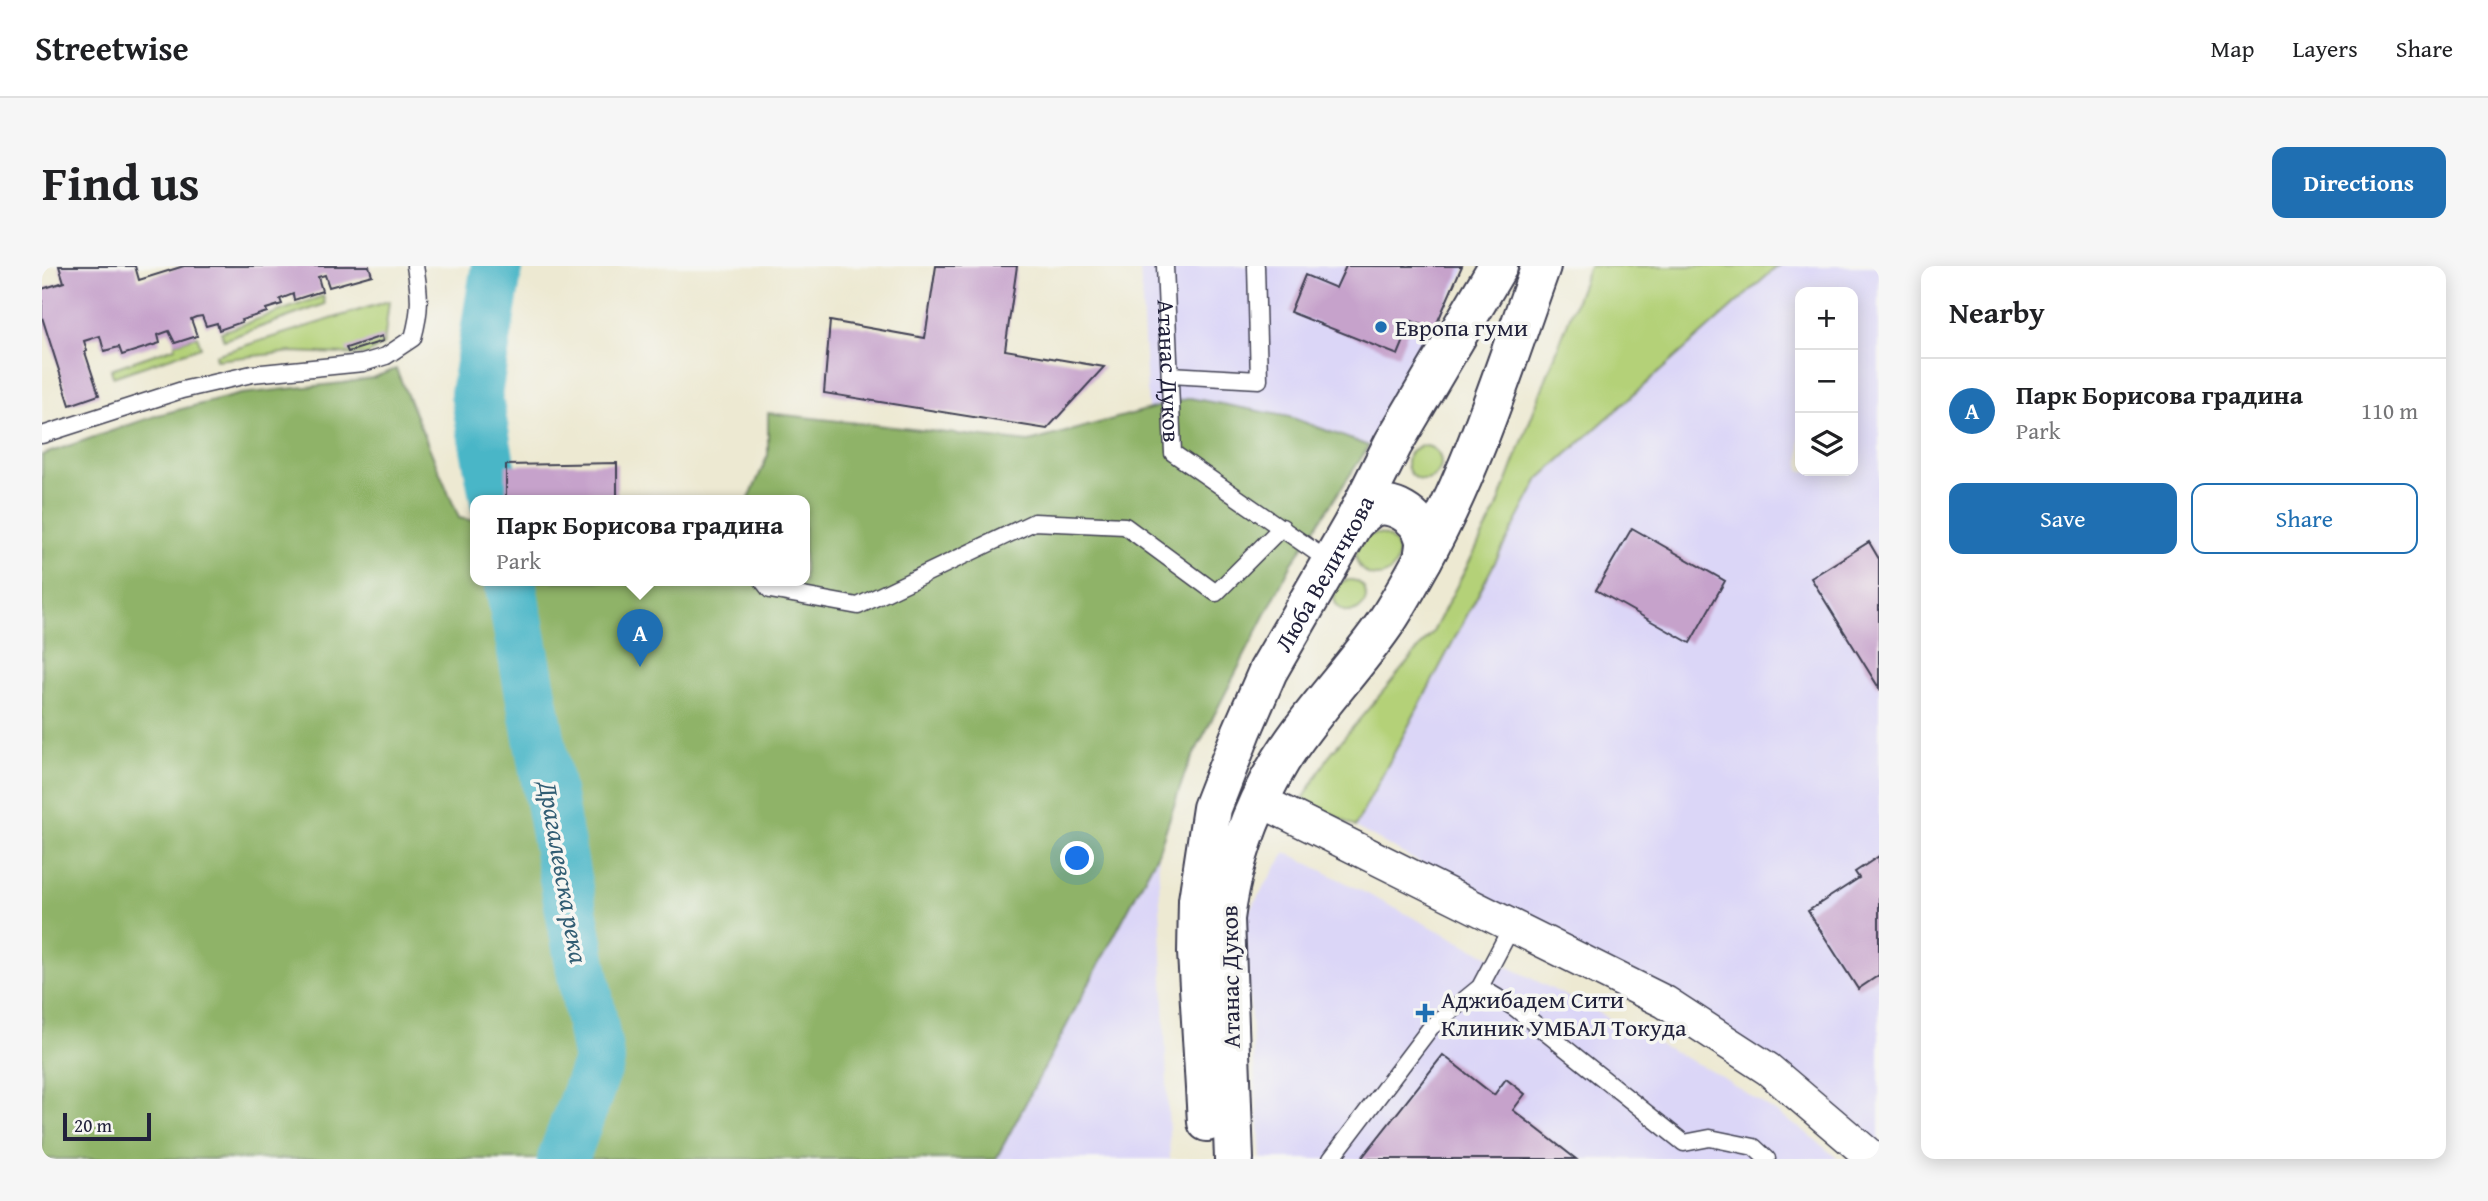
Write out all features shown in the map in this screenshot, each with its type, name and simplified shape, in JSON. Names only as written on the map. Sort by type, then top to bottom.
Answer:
[{"type":"main road","name":"Люба Величкова","points":[[1198,900],[1212,808],[1268,671],[1354,522],[1394,444],[1498,266]]},
{"type":"main road","points":[[1259,800],[1282,760],[1385,624],[1423,559],[1466,474],[1506,370],[1541,266]]},
{"type":"main road","points":[[1354,522],[1372,508],[1381,506],[1401,510],[1418,525],[1425,538],[1423,559]]},
{"type":"main road","points":[[1268,671],[1268,696],[1279,711],[1293,716],[1309,713],[1322,705]]},
{"type":"main road","name":"Атанас Дуков","points":[[1234,1159],[1225,919],[1235,864],[1259,800]]},
{"type":"main road","name":"Атанас Дуков","points":[[1198,900],[1196,953],[1210,1159]]},
{"type":"street","points":[[1259,800],[1665,1002],[1768,1069],[1874,1159]]},
{"type":"lane","points":[[42,435],[182,390],[252,374],[363,363],[386,355],[413,338],[420,314],[420,293],[415,266]]},
{"type":"lane","name":"Атанас Дуков","points":[[1165,266],[1173,453],[1331,562]]},
{"type":"lane","points":[[1170,375],[1259,380],[1256,266]]},
{"type":"lane","points":[[767,586],[770,590],[858,606],[1034,522],[1125,526],[1216,593],[1282,527]]},
{"type":"lane","points":[[1331,1159],[1431,1027],[1480,987],[1512,926]]},
{"type":"lane","points":[[1480,987],[1515,1008],[1684,1143],[1710,1138],[1754,1147],[1767,1159]]},
{"type":"shaded area","points":[[1140,266],[1467,266],[1369,446],[1290,417],[1190,398],[1148,410]]},
{"type":"shaded area","points":[[1778,266],[1879,266],[1879,1159],[1637,982],[1355,827],[1539,479]]},
{"type":"shaded area","name":"Аджибадем Сити Клиник УМБАЛ Токуда","points":[[1286,852],[1719,1075],[1807,1133],[1838,1159],[1261,1159],[1244,919]]},
{"type":"shaded area","points":[[1158,853],[1170,1159],[996,1159]]},
{"type":"green space","points":[[1589,266],[1778,266],[1539,479],[1355,827],[1303,799],[1331,753],[1433,632],[1496,510]]},
{"type":"green space","points":[[323,296],[325,304],[224,340],[221,332]]},
{"type":"green space","points":[[389,301],[384,344],[367,355],[292,352],[216,360],[215,355]]},
{"type":"green space","points":[[197,336],[201,347],[113,377],[111,369],[175,347],[175,343]]},
{"type":"green space","points":[[396,369],[459,518],[470,520],[470,586],[810,586],[810,495],[751,495],[768,455],[768,413],[1029,442],[1190,398],[1290,417],[1369,446],[1291,565],[1186,770],[1158,853],[996,1159],[42,1159],[42,455],[158,415],[241,394],[372,378]]},
{"type":"green space","points":[[1424,446],[1436,451],[1441,463],[1436,475],[1424,480],[1412,475],[1407,463],[1412,451]]},
{"type":"green space","points":[[1377,534],[1392,540],[1398,555],[1392,570],[1377,576],[1362,570],[1356,555],[1362,540]]},
{"type":"green space","points":[[1350,580],[1361,585],[1366,596],[1361,607],[1350,612],[1339,607],[1334,596],[1339,585]]},
{"type":"building","points":[[59,266],[135,266],[139,280],[184,266],[369,266],[372,275],[329,287],[325,275],[318,277],[322,291],[294,300],[293,294],[280,299],[282,304],[266,309],[267,312],[219,330],[217,323],[206,326],[202,316],[196,317],[191,319],[197,336],[175,343],[169,331],[158,335],[160,343],[122,355],[119,347],[104,351],[100,336],[84,341],[99,395],[70,405],[42,317],[42,289],[64,282]]},
{"type":"building","points":[[936,266],[1017,266],[1005,350],[1104,367],[1047,429],[824,393],[830,321],[925,338]]},
{"type":"building","points":[[1346,266],[1462,266],[1434,330],[1412,321],[1398,355],[1290,312],[1305,275],[1336,288]]},
{"type":"building","points":[[382,336],[383,341],[348,352],[346,348]]},
{"type":"building","points":[[617,463],[617,495],[506,495],[506,465]]},
{"type":"building","points":[[1632,528],[1725,581],[1690,643],[1596,590]]},
{"type":"building","points":[[1869,542],[1879,559],[1879,688],[1811,578]]},
{"type":"building","points":[[1879,856],[1879,975],[1858,989],[1808,911],[1859,878],[1855,872]]},
{"type":"building","points":[[1443,1055],[1494,1095],[1506,1079],[1525,1094],[1513,1110],[1576,1159],[1361,1159]]},
{"type":"waterway","name":"Драгалевска река","points":[[495,495],[476,394],[497,266]]},
{"type":"waterway","name":"Драгалевска река","points":[[511,586],[599,1061],[563,1159]]},
{"type":"place","name":"Европа гуми","points":[[1381,327]]},
{"type":"place","name":"Парк Борисова градина","points":[[640,667]]},
{"type":"place","name":"Аджибадем Сити Клиник УМБАЛ Токуда","points":[[1425,1013]]}]
